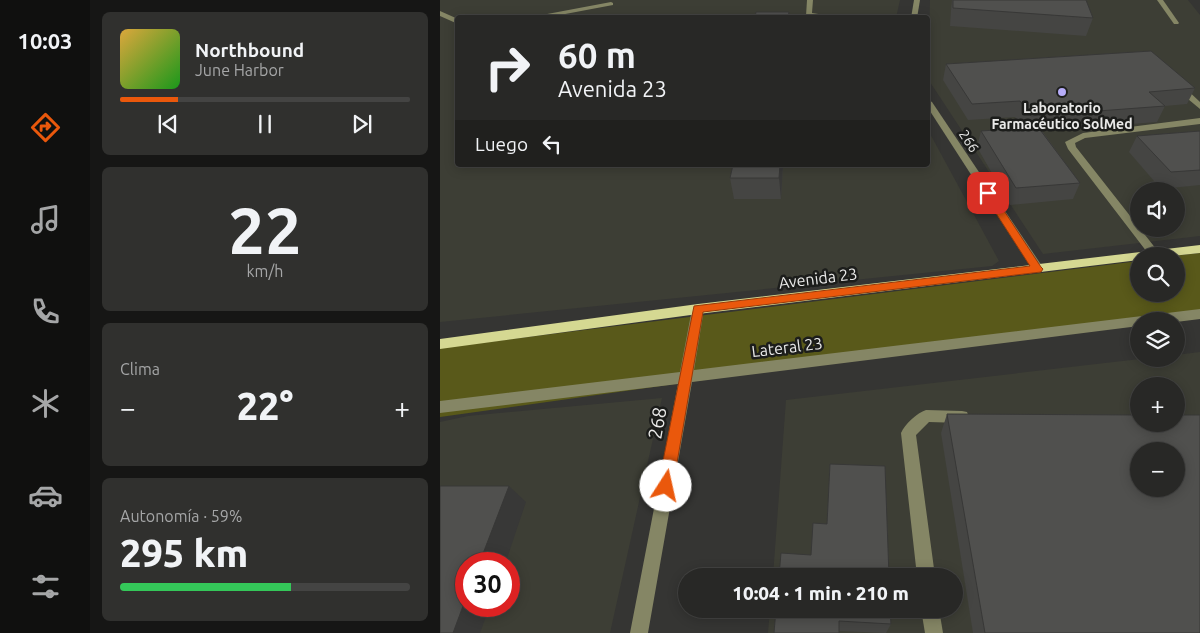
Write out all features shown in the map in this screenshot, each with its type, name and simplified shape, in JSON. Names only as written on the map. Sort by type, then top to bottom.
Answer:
[{"type":"main road","name":"Avenida 23","points":[[1185,251],[1200,249]]},
{"type":"main road","name":"Avenida 23","points":[[440,344],[698,309],[1130,257]]},
{"type":"street","points":[[808,15],[810,0]]},
{"type":"street","points":[[914,15],[917,0]]},
{"type":"street","points":[[1160,0],[1176,23]]},
{"type":"street","points":[[546,15],[614,3],[580,15]]},
{"type":"street","points":[[440,13],[455,20]]},
{"type":"street","points":[[1174,83],[1200,106]]},
{"type":"street","name":"266","points":[[930,105],[1038,269]]},
{"type":"street","points":[[1149,247],[1070,147],[1070,142],[1083,136],[1200,121]]},
{"type":"street","name":"268","points":[[639,633],[698,309]]},
{"type":"street","name":"Lateral 23","points":[[1185,316],[1200,314]]},
{"type":"street","name":"Lateral 23","points":[[440,406],[1130,322]]},
{"type":"street","points":[[925,568],[908,433],[926,416],[974,417]]},
{"type":"street","points":[[932,618],[934,633]]},
{"type":"shaded area","points":[[440,0],[900,0],[897,15],[455,15],[455,167],[930,167],[930,134],[999,261],[992,266],[440,322]]},
{"type":"shaded area","points":[[930,0],[1188,0],[1200,15],[1200,236],[1043,254],[930,82]]},
{"type":"shaded area","points":[[1200,253],[1200,310],[1185,312],[1130,312],[1130,320],[440,417],[440,348],[1130,262],[1130,302],[1185,302],[1185,255]]},
{"type":"shaded area","points":[[1200,352],[1200,633],[768,633],[769,618],[963,618],[963,568],[774,568],[786,400],[1130,360],[1130,367],[1185,367],[1185,354]]},
{"type":"shaded area","points":[[662,398],[610,633],[440,633],[440,422],[468,416]]},
{"type":"building","points":[[953,0],[1086,0],[1093,18],[953,8]]},
{"type":"building","points":[[756,12],[789,12],[788,15],[756,15]]},
{"type":"building","name":"Laboratorio Farmacéutico SolMed","points":[[1151,51],[1195,88],[1149,92],[1165,106],[1031,116],[1020,101],[972,104],[946,64]]},
{"type":"building","points":[[1038,127],[1080,183],[1016,188],[981,131]]},
{"type":"building","points":[[1200,131],[1200,170],[1171,172],[1137,136]]},
{"type":"building","points":[[733,167],[780,167],[779,178],[730,178]]},
{"type":"building","points":[[947,414],[1130,415],[1130,432],[1185,432],[1185,415],[1200,415],[1200,633],[985,633]]},
{"type":"building","points":[[830,464],[885,466],[889,568],[780,568],[781,553],[811,555],[813,523],[827,524]]},
{"type":"building","points":[[440,486],[509,486],[484,552],[455,552],[455,617],[459,617],[453,633],[440,633]]},
{"type":"building","points":[[775,618],[891,618],[891,624],[839,621],[839,633],[774,633]]},
{"type":"place","name":"Laboratorio Farmacéutico SolMed","points":[[1062,92]]},
{"type":"route","points":[[666,486],[698,309],[1038,269],[988,193]]}]
